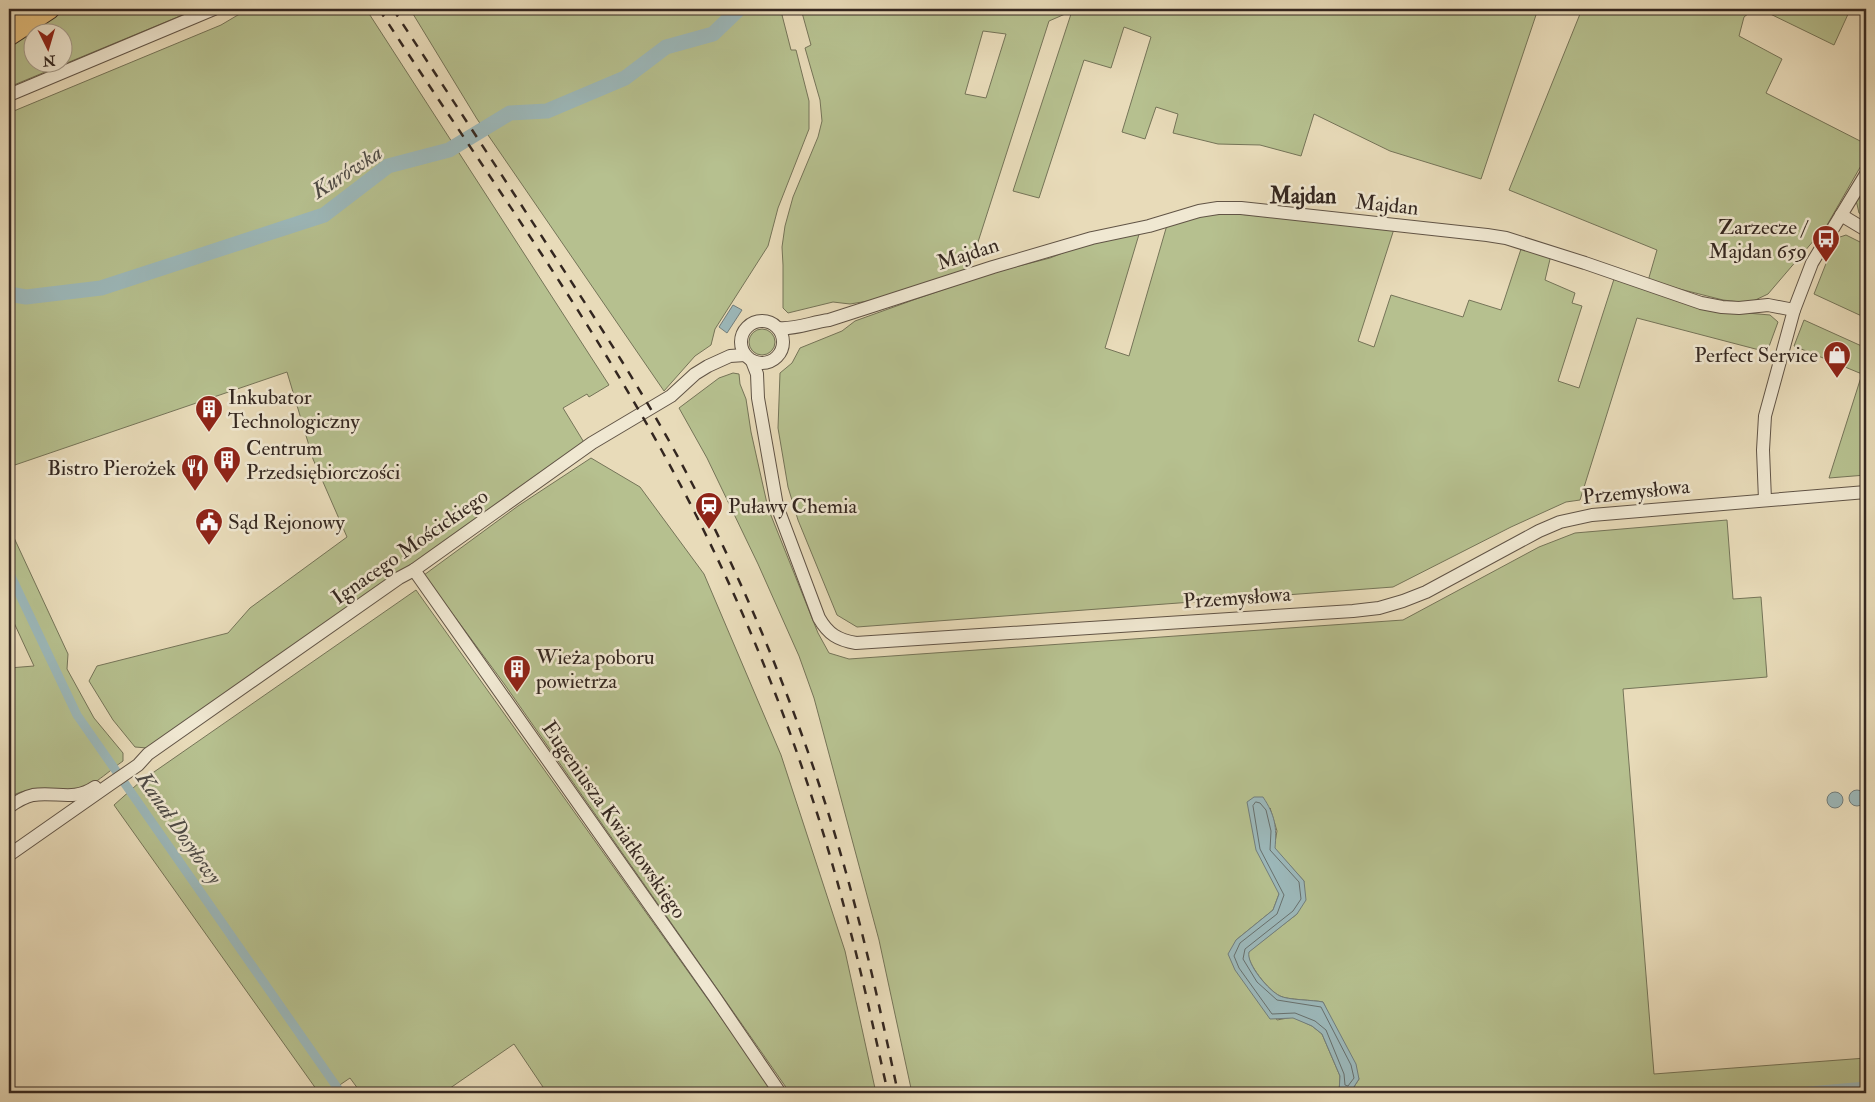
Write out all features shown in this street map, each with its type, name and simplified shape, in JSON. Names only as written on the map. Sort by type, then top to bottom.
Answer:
[{"type":"highway","points":[[9,17],[22,9]]},
{"type":"highway","points":[[9,36],[50,9]]},
{"type":"street","points":[[9,95],[214,9]]},
{"type":"street","points":[[1766,500],[1762,450],[1765,416],[1794,310],[1812,263],[1866,174]]},
{"type":"street","name":"Majdan","points":[[778,328],[793,328],[829,320],[1083,240],[1149,226],[1199,211],[1218,208],[1241,208],[1496,236],[1585,263],[1701,303],[1722,308],[1768,306],[1794,310]]},
{"type":"street","points":[[1841,215],[1866,230]]},
{"type":"street","name":"Majdan","points":[[782,346],[795,335],[812,330],[829,320]]},
{"type":"street","points":[[758,321],[767,321],[778,328],[782,337],[782,346],[778,355],[771,361],[762,363],[749,358],[741,348],[741,339],[745,329],[758,321]]},
{"type":"street","name":"Ignacego Mościckiego","points":[[696,374],[704,360],[732,347],[741,339]]},
{"type":"street","name":"Ignacego Mościckiego","points":[[9,855],[129,767],[414,570],[592,443],[671,396],[696,374],[714,362],[729,356],[749,358]]},
{"type":"street","name":"Przemysłowa","points":[[749,358],[757,374],[757,390],[763,432],[777,506],[819,618],[825,628],[834,636],[844,641],[856,643],[1379,608],[1426,592],[1539,530],[1560,522],[1592,515],[1866,492]]},
{"type":"street","name":"Przemysłowa","points":[[760,408],[763,399],[765,374],[771,361]]},
{"type":"street","name":"Eugeniusza Kwiatkowskiego","points":[[414,570],[714,996],[780,1093]]},
{"type":"street","name":"Ignacego Mościckiego","points":[[9,807],[22,799],[34,795],[84,794],[107,783]]},
{"type":"street","points":[[59,795],[65,802],[66,807],[63,817]]},
{"type":"green space","points":[[66,9],[197,9],[72,61],[72,22],[46,22]]},
{"type":"green space","points":[[248,9],[366,9],[609,385],[589,397],[587,394],[563,408],[585,444],[566,460],[147,748],[135,747],[113,720],[89,681],[97,666],[228,633],[250,608],[347,537],[313,459],[287,372],[9,467],[9,113],[221,25]]},
{"type":"green space","points":[[410,9],[787,9],[788,12],[782,15],[791,50],[796,50],[809,101],[809,129],[778,208],[768,246],[715,329],[711,345],[695,356],[664,391],[477,119]]},
{"type":"green space","points":[[801,9],[1538,9],[1481,179],[1390,151],[1314,114],[1301,156],[1260,145],[1218,144],[1173,133],[1178,114],[1156,107],[1145,139],[1122,132],[1151,37],[1124,27],[1111,68],[1084,60],[1039,198],[1013,191],[1072,11],[1049,21],[969,270],[868,301],[850,304],[833,302],[788,313],[783,308],[782,247],[785,226],[793,197],[818,137],[822,121],[820,100],[805,48],[811,45]],"holes":[[[983,31],[1006,34],[986,98],[965,94]]]},
{"type":"green space","points":[[1567,9],[1754,9],[1744,17],[1739,36],[1782,59],[1766,93],[1866,144],[1866,157],[1827,225],[1768,294],[1749,303],[1723,300],[1648,281],[1657,250],[1509,190],[1580,14]]},
{"type":"green space","points":[[1760,9],[1842,9],[1849,12],[1834,45]]},
{"type":"green space","points":[[22,38],[22,72],[45,72],[9,87],[9,47]]},
{"type":"green space","points":[[1866,182],[1866,217],[1859,213],[1856,200]]},
{"type":"green space","points":[[1217,212],[1394,229],[1358,341],[1374,347],[1391,295],[1463,317],[1469,300],[1501,310],[1522,246],[1551,255],[1545,280],[1575,293],[1572,303],[1582,306],[1558,381],[1579,388],[1615,276],[1713,310],[1770,315],[1778,322],[1767,352],[1637,318],[1580,500],[1566,502],[1511,527],[1393,587],[857,627],[837,615],[798,520],[788,487],[778,428],[780,373],[792,363],[800,348],[842,331],[855,321],[916,299],[992,273],[1050,258],[1083,245],[1140,231],[1105,348],[1129,356],[1167,225]]},
{"type":"green space","points":[[1846,235],[1866,245],[1866,318],[1814,294],[1834,239]]},
{"type":"green space","points":[[1804,320],[1866,348],[1866,475],[1829,478],[1862,374],[1794,346]]},
{"type":"green space","points":[[762,329],[771,333],[775,342],[771,351],[762,355],[753,351],[749,342],[753,333]]},
{"type":"green space","points":[[733,373],[739,374],[740,384],[746,399],[751,432],[768,508],[818,633],[829,653],[849,659],[1403,620],[1539,547],[1575,533],[1727,520],[1733,599],[1761,597],[1767,677],[1623,689],[1654,1074],[1866,1058],[1866,1093],[1350,1093],[1359,1079],[1323,1002],[1289,998],[1275,993],[1260,977],[1249,957],[1248,952],[1297,914],[1304,881],[1274,848],[1279,894],[1273,910],[1236,940],[1277,1020],[1293,1017],[1312,1026],[1322,1034],[1340,1076],[1339,1093],[912,1093],[879,940],[814,698],[799,656],[758,564],[707,458],[679,408],[719,378]],"holes":[[[1270,808],[1277,831],[1274,847]]]},
{"type":"green space","points":[[591,458],[640,487],[704,574],[781,755],[845,951],[876,1093],[790,1093],[505,685],[424,575],[518,506]]},
{"type":"green space","points":[[9,527],[68,654],[67,669],[94,718],[123,753],[123,761],[82,790],[34,790],[17,793],[9,798],[9,668],[34,666],[9,612]]},
{"type":"green space","points":[[416,590],[764,1078],[772,1093],[547,1093],[514,1044],[443,1093],[361,1093],[350,1078],[328,1093],[319,1093],[114,805],[141,781]]},
{"type":"water","points":[[733,305],[742,310],[727,333],[719,327]]},
{"type":"water","points":[[1857,790],[1863,792],[1865,798],[1863,804],[1857,806],[1851,804],[1849,798],[1851,792]]},
{"type":"water","points":[[1835,792],[1841,794],[1843,800],[1841,806],[1835,808],[1829,806],[1827,800],[1829,794]]},
{"type":"water","points":[[1254,797],[1263,797],[1270,810],[1276,834],[1275,848],[1304,881],[1306,900],[1297,914],[1249,952],[1249,957],[1259,977],[1275,993],[1288,998],[1323,1002],[1356,1064],[1359,1079],[1350,1093],[1339,1093],[1340,1076],[1322,1034],[1312,1026],[1293,1018],[1270,1019],[1235,970],[1228,954],[1236,940],[1273,910],[1279,894],[1256,850],[1247,802]]},
{"type":"waterway","name":"Kurówka","points":[[9,294],[26,297],[101,288],[324,215],[388,166],[449,150],[510,113],[547,111],[625,78],[666,47],[713,34],[739,9]]},
{"type":"waterway","name":"Kanał Dosyłowy","points":[[9,572],[77,715],[341,1093]]},
{"type":"waterway","name":"Kanał Dosyłowy","points":[[1786,1093],[1866,1086]]},
{"type":"railway","points":[[379,9],[543,257],[623,383],[660,447],[719,562],[742,612],[783,713],[818,817],[834,869],[864,986],[888,1093]]},
{"type":"railway","points":[[393,9],[629,373],[699,497],[742,587],[799,726],[831,821],[860,925],[898,1093]]},
{"type":"place","name":"Zarzecze / Majdan 659","points":[[1826,263]]},
{"type":"place","name":"Perfect Service","points":[[1837,379]]},
{"type":"place","name":"Inkubator Technologiczny","points":[[209,433]]},
{"type":"place","name":"Centrum Przedsiębiorczości","points":[[227,484]]},
{"type":"place","name":"Bistro Pierożek","points":[[195,492]]},
{"type":"place","name":"Puławy Chemia","points":[[709,530]]},
{"type":"place","name":"Sąd Rejonowy","points":[[209,546]]},
{"type":"place","name":"Wieża poboru powietrza","points":[[517,693]]},
{"type":"district","name":"Majdan","points":[[1303,196]]}]
